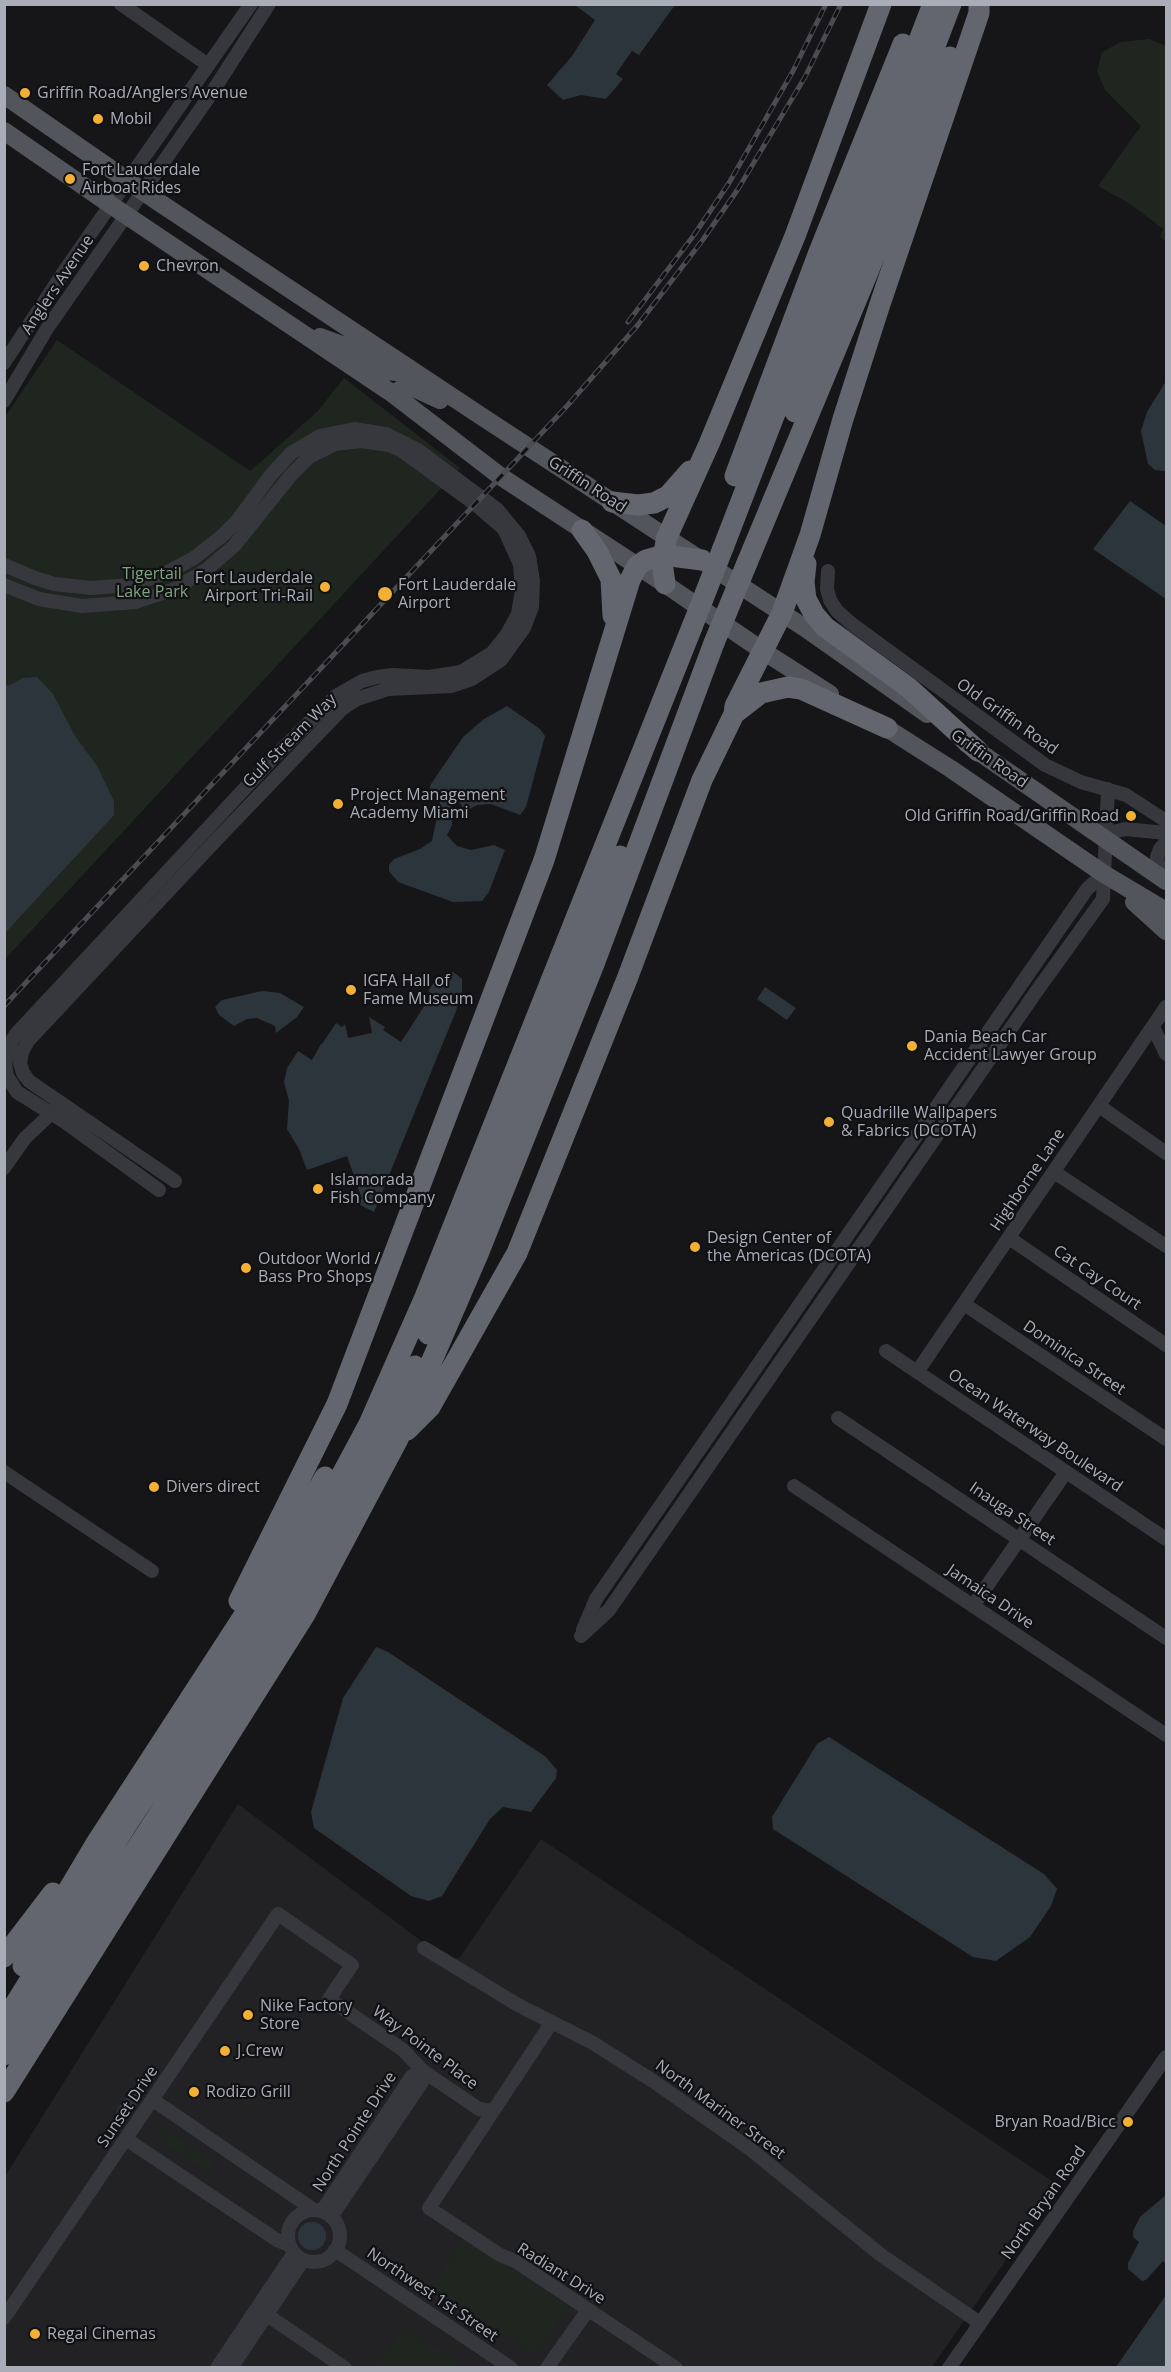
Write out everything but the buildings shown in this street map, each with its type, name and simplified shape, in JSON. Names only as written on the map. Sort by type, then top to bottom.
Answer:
[{"type":"highway","points":[[665,584],[662,569],[665,546],[710,444],[795,236],[881,4]]},
{"type":"highway","points":[[730,552],[819,252],[919,4]]},
{"type":"highway","points":[[4,2055],[287,1615],[414,1369],[730,552],[933,4]]},
{"type":"highway","points":[[4,2022],[129,1821],[272,1605],[369,1424],[430,1286],[698,632],[951,4]]},
{"type":"highway","points":[[730,552],[868,272],[970,4]]},
{"type":"highway","points":[[398,1439],[430,1407],[516,1253],[627,979],[702,780],[734,714],[735,706],[782,613],[805,550],[876,315],[976,23],[979,4]]},
{"type":"highway","points":[[612,502],[638,505],[654,503],[668,496],[710,444]]},
{"type":"highway","points":[[582,530],[597,551],[611,579],[613,631]]},
{"type":"highway","points":[[665,546],[702,560]]},
{"type":"highway","points":[[199,1683],[337,1404],[544,860],[630,580],[637,566],[665,546]]},
{"type":"highway","points":[[805,550],[806,599],[814,614],[825,627],[909,688],[978,751]]},
{"type":"highway","points":[[4,2092],[304,1616],[398,1439],[478,1254],[594,964],[698,632]]},
{"type":"highway","points":[[4,1996],[95,1845],[269,1577],[358,1418],[698,632]]},
{"type":"highway","points":[[734,714],[761,693],[788,687],[801,689],[886,728]]},
{"type":"highway","points":[[4,1957],[70,1872],[95,1845]]},
{"type":"main road","name":"Griffin Road","points":[[4,95],[144,191],[612,502],[665,546]]},
{"type":"main road","name":"Griffin Road","points":[[4,131],[393,394],[495,472],[763,651],[951,769],[1104,874],[1167,911]]},
{"type":"main road","points":[[295,328],[350,348],[387,371],[397,374],[409,368]]},
{"type":"main road","points":[[393,394],[403,388],[414,388],[431,394],[464,416],[484,418]]},
{"type":"main road","name":"Griffin Road","points":[[702,560],[782,613],[1163,879]]},
{"type":"main road","points":[[1104,874],[1167,931]]},
{"type":"street","points":[[121,4],[208,65]]},
{"type":"street","name":"Anglers Avenue","points":[[4,401],[118,210],[128,180],[251,4]]},
{"type":"street","name":"Anglers Avenue","points":[[4,363],[32,320],[118,210],[144,191],[270,4]]},
{"type":"street","name":"Gulf Stream Way","points":[[4,565],[35,579],[54,584],[91,588],[130,585],[166,573],[194,558],[222,536],[237,521],[271,475],[291,453],[320,436],[354,429],[386,434],[406,442],[497,509],[519,536],[529,556],[533,581],[529,618],[516,642],[501,660],[472,679],[452,686],[388,689],[357,699],[342,709],[28,1041],[22,1052],[20,1063],[29,1081],[56,1108],[159,1190]]},
{"type":"street","name":"Gulf Stream Way","points":[[4,585],[39,599],[82,606],[136,602],[174,589],[206,570],[234,546],[291,475],[309,457],[335,444],[361,441],[389,445],[401,450],[494,519],[510,539],[520,564],[522,577],[520,603],[513,624],[498,647],[481,661],[461,672],[446,676],[377,677],[348,688],[331,700],[274,757],[16,1034],[7,1052],[5,1064],[7,1076],[17,1092],[56,1108],[175,1182]]},
{"type":"street","name":"Old Griffin Road","points":[[828,571],[829,596],[833,605],[846,620],[1046,765],[1081,782],[1126,795],[1167,821]]},
{"type":"street","points":[[1104,874],[1087,889],[596,1599],[581,1636],[609,1610],[1103,899],[1108,789]]},
{"type":"street","points":[[1105,840],[1113,832],[1125,829],[1167,833]]},
{"type":"street","points":[[1163,879],[1157,856],[1167,842]]},
{"type":"street","name":"Highborne Lane","points":[[917,1372],[1167,1007]]},
{"type":"street","points":[[1153,1027],[1167,1054]]},
{"type":"street","points":[[1099,1106],[1167,1153]]},
{"type":"street","points":[[4,1168],[26,1138],[56,1108]]},
{"type":"street","points":[[1054,1172],[1167,1246]]},
{"type":"street","name":"Cat Cay Court","points":[[1009,1238],[1167,1345]]},
{"type":"street","name":"Dominica Street","points":[[964,1304],[1167,1439]]},
{"type":"street","name":"Ocean Waterway Boulevard","points":[[886,1351],[1167,1539]]},
{"type":"street","name":"Inauga Street","points":[[838,1418],[1167,1638]]},
{"type":"street","points":[[4,1472],[152,1571]]},
{"type":"street","points":[[973,1606],[1066,1472]]},
{"type":"street","name":"Jamaica Drive","points":[[794,1486],[1167,1735]]},
{"type":"street","name":"Way Pointe Place","points":[[278,1914],[352,1965],[329,1999],[403,2050],[423,2071],[479,2109],[493,2111]]},
{"type":"street","name":"Sunset Drive","points":[[4,2318],[278,1914]]},
{"type":"street","name":"North Mariner Street","points":[[424,1948],[518,2005],[593,2043],[714,2123],[881,2255],[980,2323]]},
{"type":"street","points":[[493,2111],[552,2022]]},
{"type":"street","name":"North Bryan Road","points":[[949,2367],[1167,2057]]},
{"type":"street","name":"North Pointe Drive","points":[[322,2213],[423,2082],[423,2071]]},
{"type":"street","points":[[126,2139],[310,2262],[324,2260],[335,2250],[340,2236],[339,2229],[322,2213],[153,2100]]},
{"type":"street","name":"Radiant Drive","points":[[493,2111],[429,2208],[500,2255],[515,2261],[676,2367]]},
{"type":"street","points":[[231,2367],[267,2315],[295,2252],[288,2229],[292,2221],[305,2211],[322,2213]]},
{"type":"street","name":"Northwest 1st Street","points":[[335,2250],[511,2367]]},
{"type":"street","points":[[217,2367],[295,2252]]},
{"type":"street","points":[[547,2367],[552,2364],[588,2310]]},
{"type":"street","points":[[267,2315],[345,2367]]},
{"type":"shaded area","points":[[575,5],[675,5],[639,55],[632,51],[616,74],[623,79],[606,99],[581,95],[563,100],[547,85],[572,56],[595,20]]},
{"type":"shaded area","points":[[1166,381],[1166,471],[1155,470],[1148,464],[1141,431],[1147,412]]},
{"type":"shaded area","points":[[1130,501],[1166,526],[1166,599],[1093,549]]},
{"type":"shaded area","points":[[37,677],[53,694],[75,736],[97,766],[114,801],[114,815],[5,933],[5,684],[8,686],[23,678]]},
{"type":"shaded area","points":[[507,706],[540,729],[545,736],[526,807],[520,815],[491,804],[477,805],[466,811],[456,794],[452,793],[452,825],[447,835],[457,846],[471,850],[494,845],[505,850],[489,892],[482,901],[453,902],[398,882],[389,871],[389,865],[394,859],[420,849],[432,841],[440,803],[437,794],[429,790],[431,784],[463,737],[484,719]]},
{"type":"shaded area","points":[[453,972],[462,979],[462,992],[456,1011],[374,1212],[360,1205],[358,1200],[362,1199],[347,1156],[307,1170],[299,1149],[287,1129],[289,1101],[284,1082],[287,1068],[298,1051],[312,1060],[336,1023],[342,1027],[345,1024],[348,1038],[372,1033],[369,1017],[385,1027],[383,1030],[401,1042],[432,994],[428,991],[437,978]]},
{"type":"shaded area","points":[[765,987],[796,1008],[787,1020],[757,999]]},
{"type":"shaded area","points":[[262,991],[280,993],[304,1007],[297,1017],[276,1033],[275,1026],[257,1018],[247,1019],[234,1026],[219,1015],[215,1007],[222,1000]]},
{"type":"shaded area","points":[[376,1647],[388,1652],[546,1757],[557,1770],[556,1778],[531,1812],[503,1807],[490,1819],[442,1896],[429,1901],[411,1896],[314,1828],[311,1812],[343,1698]]},
{"type":"shaded area","points":[[829,1737],[1044,1874],[1057,1889],[1051,1906],[1030,1937],[996,1961],[973,1957],[773,1829],[772,1817],[817,1744]]},
{"type":"shaded area","points":[[238,1804],[448,1961],[460,1957],[541,1839],[1058,2185],[932,2367],[5,2368],[4,2178]]},
{"type":"shaded area","points":[[141,2092],[142,2096],[118,2131],[115,2132],[114,2120],[118,2108],[125,2099]]},
{"type":"shaded area","points":[[1166,2195],[1166,2264],[1163,2261],[1146,2280],[1142,2281],[1128,2269],[1128,2263],[1139,2242],[1133,2237],[1133,2231],[1140,2217]]},
{"type":"shaded area","points":[[312,2222],[322,2226],[326,2236],[322,2246],[312,2250],[302,2246],[298,2236],[302,2226]]},
{"type":"shaded area","points":[[1166,2295],[1166,2367],[1116,2367]]},
{"type":"green space","points":[[1149,39],[1166,46],[1166,242],[1160,237],[1163,229],[1129,203],[1098,186],[1141,126],[1105,90],[1097,71],[1102,52],[1121,42]]},
{"type":"green space","name":"Tigertail Lake Park","points":[[57,340],[250,471],[317,412],[344,378],[460,468],[5,959],[5,417]]},
{"type":"green space","points":[[161,2127],[213,2162],[207,2172],[154,2136]]},
{"type":"green space","points":[[466,2236],[569,2306],[539,2351],[529,2352],[432,2286]]},
{"type":"green space","points":[[404,2327],[465,2367],[377,2367]]},
{"type":"railway","points":[[628,322],[694,235],[729,183],[793,71],[826,4]]},
{"type":"railway","points":[[4,1006],[567,406],[637,326],[702,241],[738,189],[805,77],[841,4]]},
{"type":"place","name":"Griffin Road/Anglers Avenue","points":[[25,93]]},
{"type":"place","name":"Mobil","points":[[98,119]]},
{"type":"place","name":"Fort Lauderdale Airboat Rides","points":[[70,179]]},
{"type":"place","name":"Chevron","points":[[144,266]]},
{"type":"place","name":"Fort Lauderdale Airport Tri-Rail","points":[[325,587]]},
{"type":"place","name":"Fort Lauderdale Airport","points":[[385,594]]},
{"type":"place","name":"Project Management Academy Miami","points":[[338,804]]},
{"type":"place","name":"Old Griffin Road/Griffin Road","points":[[1131,816]]},
{"type":"place","name":"IGFA Hall of Fame Museum","points":[[351,990]]},
{"type":"place","name":"Dania Beach Car Accident Lawyer Group","points":[[912,1046]]},
{"type":"place","name":"Quadrille Wallpapers & Fabrics (DCOTA)","points":[[829,1122]]},
{"type":"place","name":"Islamorada Fish Company","points":[[318,1189]]},
{"type":"place","name":"Design Center of the Americas (DCOTA)","points":[[695,1247]]},
{"type":"place","name":"Outdoor World / Bass Pro Shops","points":[[246,1268]]},
{"type":"place","name":"Divers direct","points":[[154,1487]]},
{"type":"place","name":"Nike Factory Store","points":[[248,2015]]},
{"type":"place","name":"J.Crew","points":[[225,2051]]},
{"type":"place","name":"Rodizo Grill","points":[[194,2092]]},
{"type":"place","name":"Bryan Road/Bicc","points":[[1128,2122]]},
{"type":"place","name":"Regal Cinemas","points":[[35,2334]]}]
